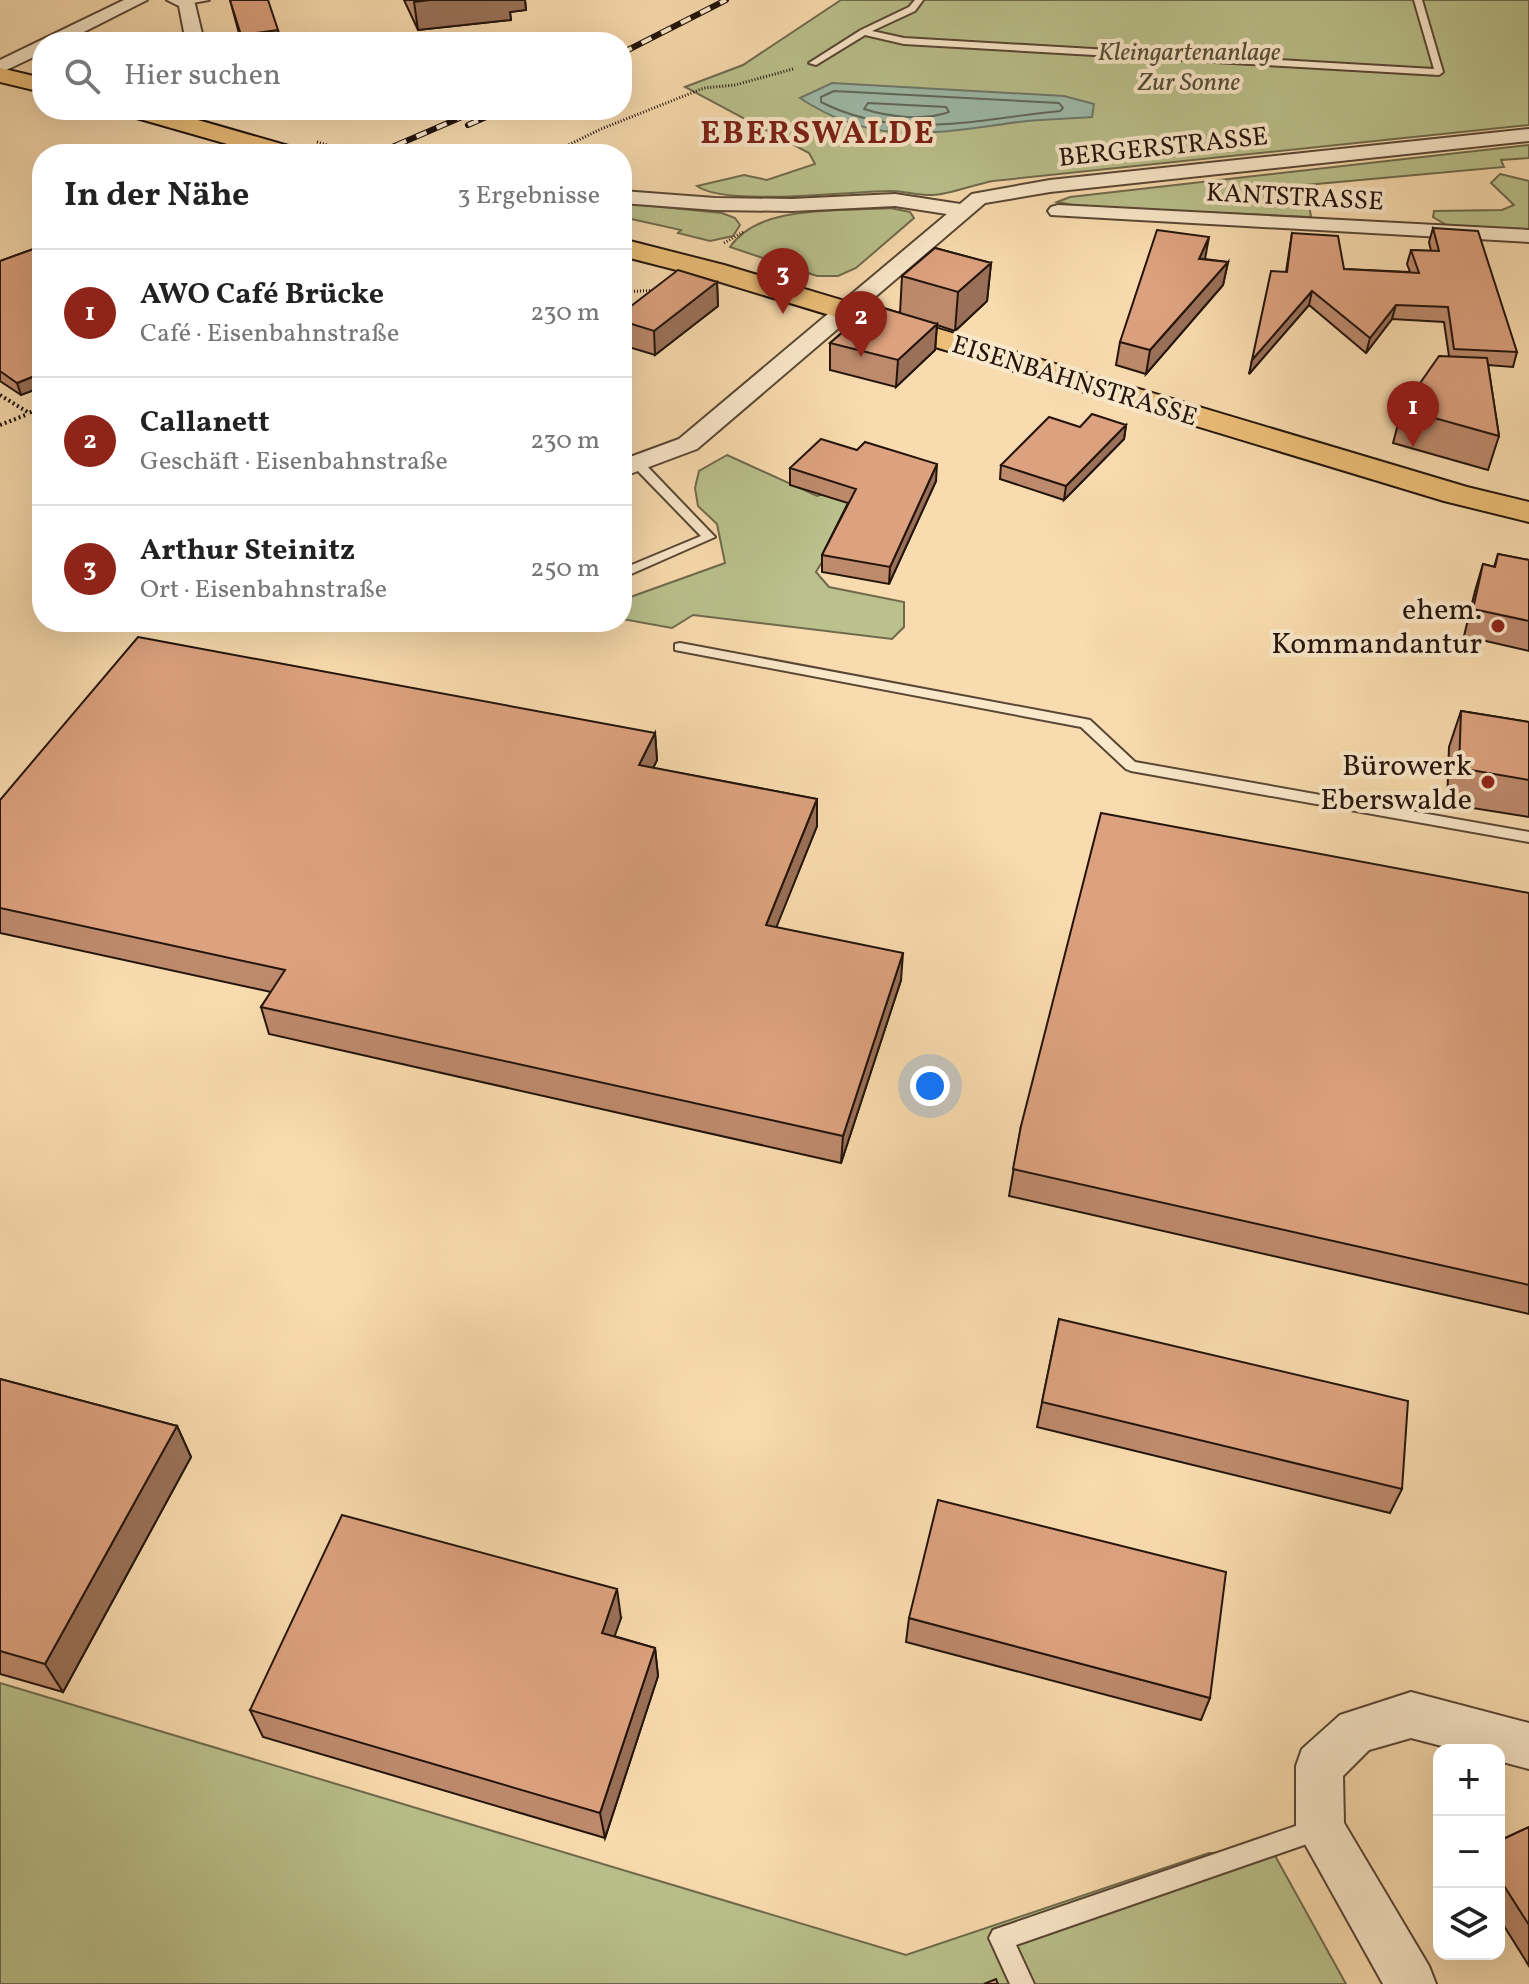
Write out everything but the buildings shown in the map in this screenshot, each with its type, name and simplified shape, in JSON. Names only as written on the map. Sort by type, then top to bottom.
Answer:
[{"type":"main road","points":[[0,75],[32,83]]},
{"type":"main road","points":[[170,120],[255,144]]},
{"type":"main road","name":"EISENBAHNSTRASSE","points":[[632,250],[1456,494],[1529,512]]},
{"type":"street","points":[[70,32],[131,1]]},
{"type":"street","points":[[190,1],[194,32]]},
{"type":"street","points":[[0,67],[32,51]]},
{"type":"street","name":"BERGERSTRASSE","points":[[632,466],[688,444],[961,210],[987,196],[1050,186],[1529,135]]},
{"type":"street","points":[[632,198],[715,204],[792,205],[895,200],[961,210]]},
{"type":"street","name":"KANTSTRASSE","points":[[1058,211],[1529,236]]},
{"type":"street","points":[[1411,1984],[1320,1828],[1319,1766],[1356,1731],[1411,1715],[1529,1746]]},
{"type":"lane","points":[[813,63],[864,32],[912,9],[919,0]]},
{"type":"lane","points":[[864,32],[904,41],[1439,72],[1418,0]]},
{"type":"lane","points":[[632,469],[709,537],[632,570]]},
{"type":"lane","points":[[680,647],[1085,723],[1131,766],[1529,837]]},
{"type":"lane","points":[[1022,1984],[1001,1938],[1320,1828]]},
{"type":"path","points":[[632,117],[704,88],[735,85],[813,63]]},
{"type":"path","points":[[570,144],[624,120]]},
{"type":"path","points":[[632,291],[660,290]]},
{"type":"path","points":[[0,395],[29,413]]},
{"type":"path","points":[[0,425],[32,412]]},
{"type":"green space","name":"Kleingartenanlage Zur Sonne","points":[[841,0],[1529,0],[1529,125],[993,181],[933,195],[891,191],[760,197],[734,196],[697,186],[744,175],[767,180],[815,164],[809,153],[685,87],[743,65]]},
{"type":"green space","points":[[1529,145],[1529,158],[1501,160],[1504,167],[1306,185],[1311,217],[1084,207],[1057,202],[1070,197]]},
{"type":"green space","points":[[1500,174],[1529,181],[1529,230],[1448,226],[1433,217],[1434,211],[1502,210],[1514,205],[1491,183]]},
{"type":"green space","points":[[632,204],[722,213],[735,218],[740,225],[733,236],[710,241],[678,233],[681,230],[632,219]]},
{"type":"green space","points":[[890,208],[910,212],[914,218],[856,268],[838,276],[817,276],[730,247],[743,233],[781,216],[826,210]]},
{"type":"green space","points":[[727,455],[817,496],[837,490],[880,512],[833,544],[816,572],[829,587],[904,602],[904,627],[892,639],[693,615],[672,628],[632,621],[632,596],[725,563],[717,524],[698,506],[695,488],[699,471]]},
{"type":"green space","points":[[0,1683],[906,1955],[1209,1853],[1273,1852],[1346,1984],[0,1984]]},
{"type":"water","points":[[832,83],[1064,96],[1094,104],[1092,117],[906,133],[854,124],[827,114],[800,98]]},
{"type":"railway","points":[[632,48],[726,0]]},
{"type":"railway","points":[[399,144],[455,120]]},
{"type":"railway","points":[[468,125],[479,120]]},
{"type":"place","name":"Arthur Steinitz","points":[[783,314]]},
{"type":"place","name":"Callanett","points":[[861,357]]},
{"type":"place","name":"AWO Café Brücke","points":[[1413,447]]},
{"type":"place","name":"ehem. Kommandantur","points":[[1498,626]]},
{"type":"place","name":"Bürowerk Eberswalde","points":[[1488,782]]},
{"type":"district","name":"EBERSWALDE","points":[[818,132]]}]
